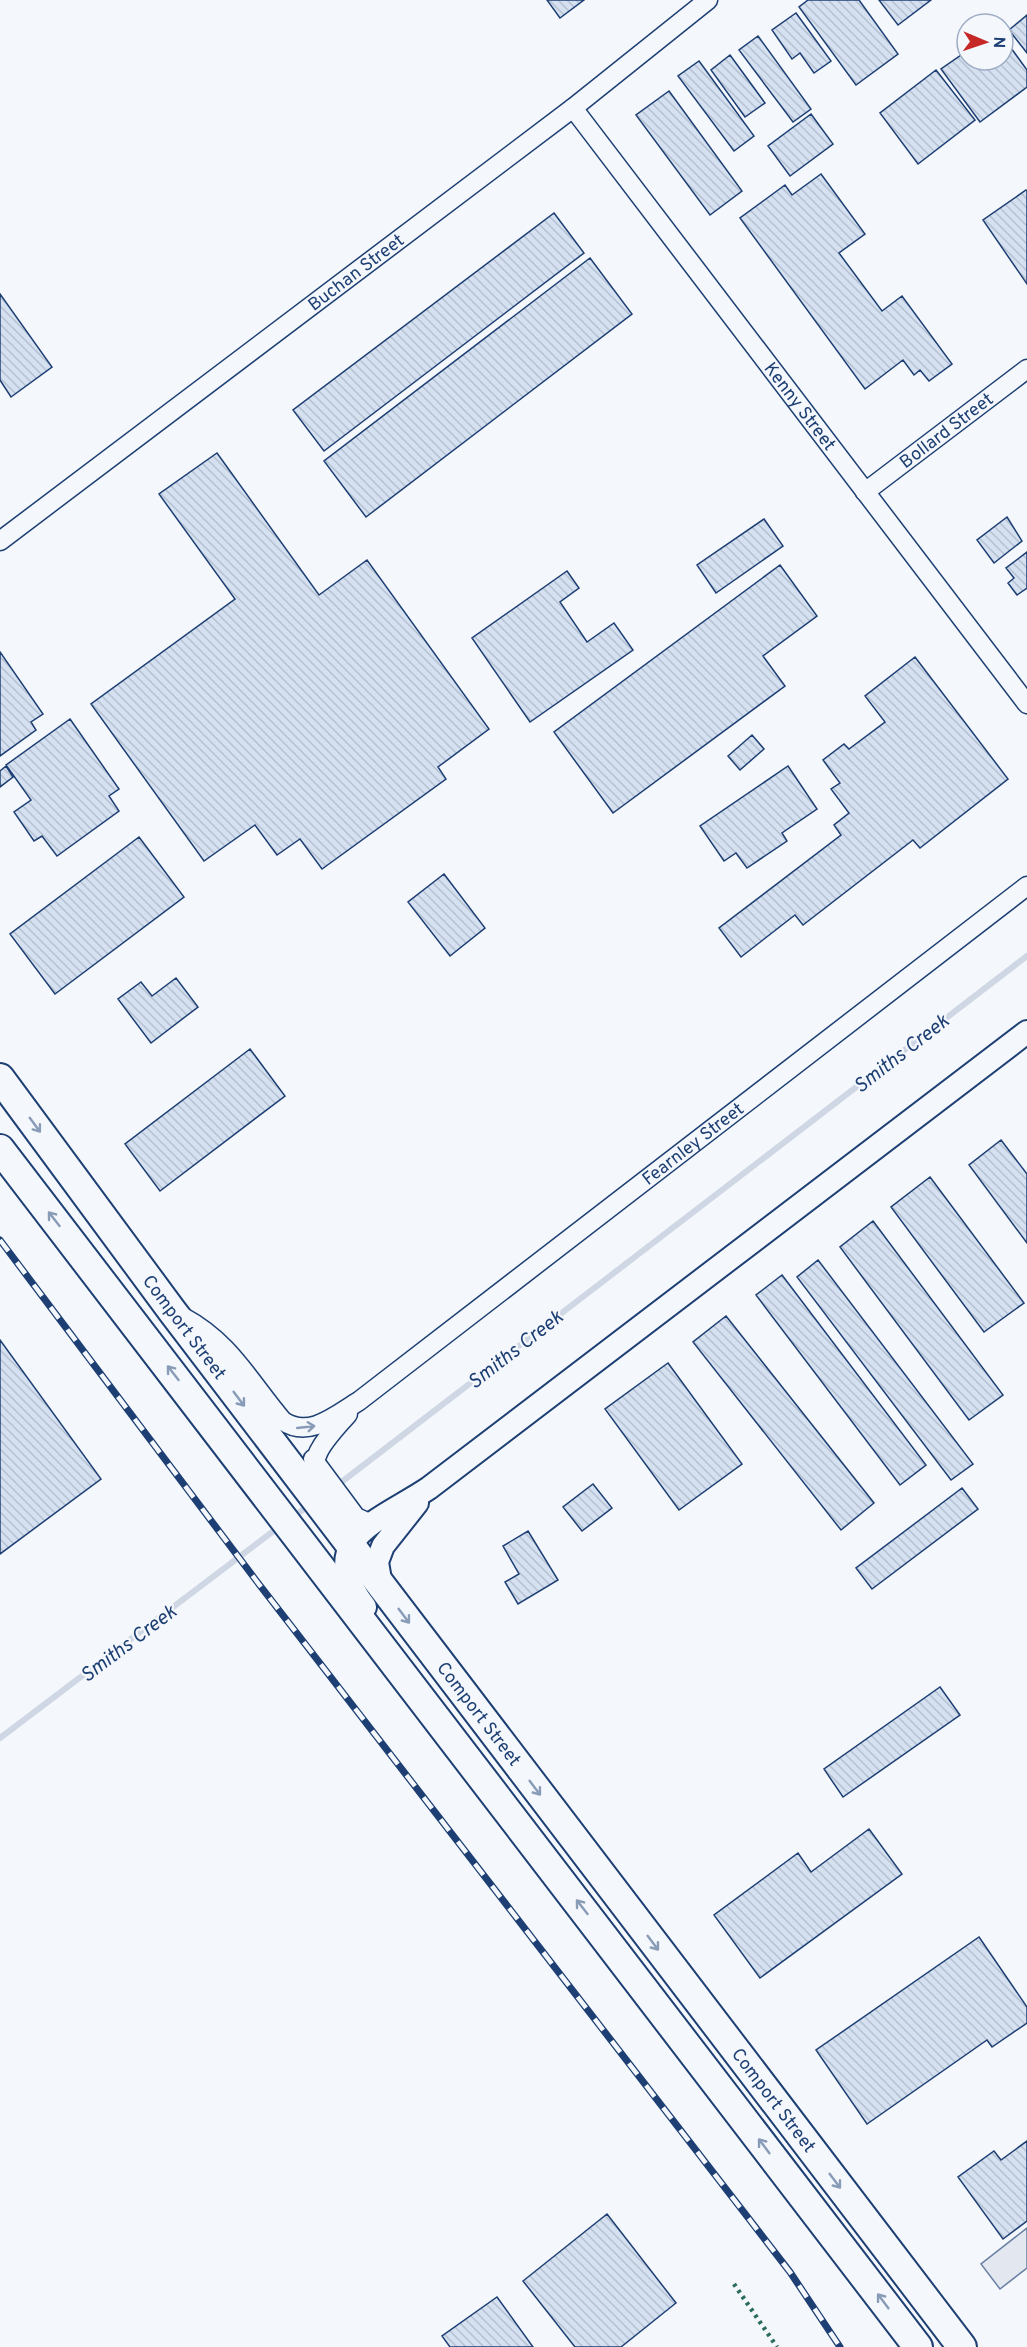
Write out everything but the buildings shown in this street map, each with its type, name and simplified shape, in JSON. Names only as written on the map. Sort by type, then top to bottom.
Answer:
[{"type":"highway","name":"Comport Street","points":[[0,1078],[172,1311],[309,1474],[331,1519],[381,1586],[962,2347]]},
{"type":"highway","name":"Comport Street","points":[[0,1149],[918,2347]]},
{"type":"street","name":"Buchan Street","points":[[0,541],[573,108],[708,0]]},
{"type":"street","name":"Kenny Street","points":[[573,108],[1027,704]]},
{"type":"street","name":"Bollard Street","points":[[866,492],[1027,369]]},
{"type":"street","name":"Fearnley Street","points":[[172,1311],[216,1338],[289,1425],[297,1428],[317,1425],[358,1401],[1027,886]]},
{"type":"street","points":[[450,1738],[433,1694],[351,1587],[344,1562],[350,1544],[371,1524],[429,1488],[1027,1032]]},
{"type":"street","name":"Fearnley Street","points":[[309,1474],[316,1451],[358,1401]]},
{"type":"street","points":[[309,1474],[356,1517],[371,1524]]},
{"type":"street","points":[[381,1586],[377,1562],[383,1546],[429,1488]]},
{"type":"shaded area","points":[[1027,2228],[1027,2268],[1000,2289],[981,2264]]},
{"type":"waterway","name":"Smiths Creek","points":[[335,1487],[1027,956]]},
{"type":"waterway","name":"Smiths Creek","points":[[291,1518],[310,1505]]},
{"type":"waterway","name":"Smiths Creek","points":[[0,1738],[280,1526]]},
{"type":"railway","points":[[0,1240],[255,1579],[790,2272],[840,2347]]},
{"type":"hedge","points":[[734,2284],[777,2347]]}]
